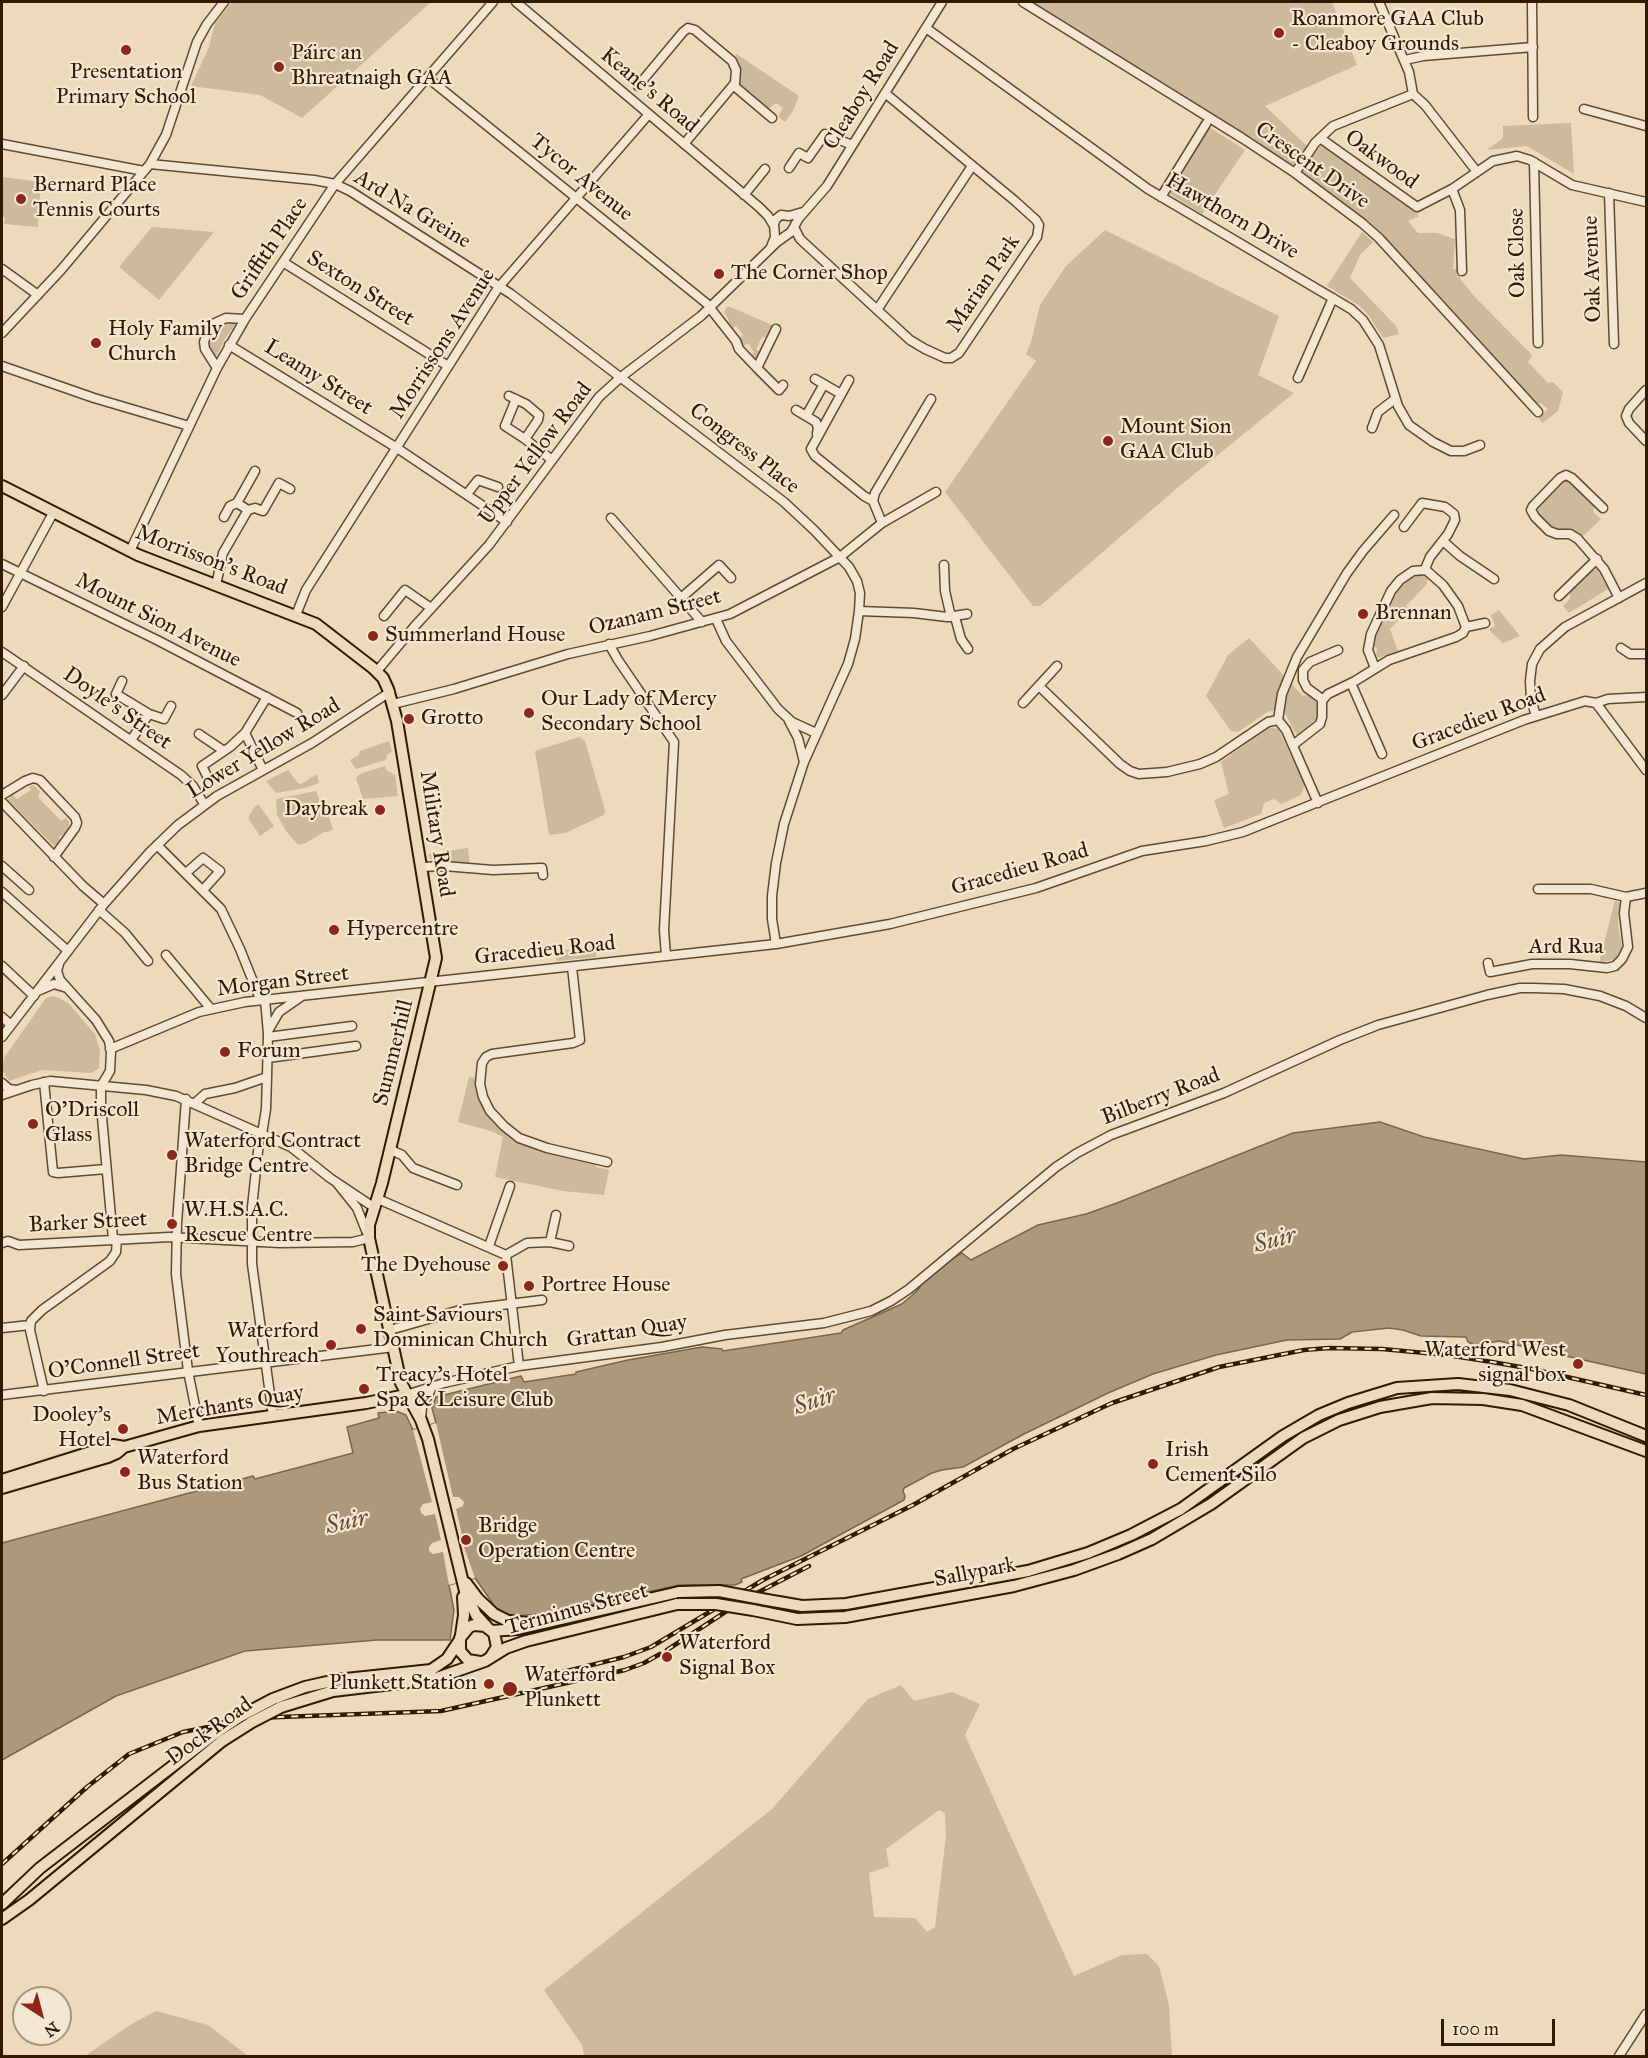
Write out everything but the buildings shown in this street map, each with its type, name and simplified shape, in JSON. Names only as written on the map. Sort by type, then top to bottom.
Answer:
[{"type":"main road","name":"Morrisson's Road","points":[[2,486],[130,551],[324,628],[377,671],[390,692]]},
{"type":"main road","name":"Military Road","points":[[390,692],[436,955],[431,982]]},
{"type":"main road","name":"Summerhill","points":[[369,1238],[369,1225],[391,1150],[431,982]]},
{"type":"main road","points":[[369,1238],[401,1383],[423,1424],[459,1570],[470,1604],[497,1643],[495,1652],[481,1662],[471,1661],[460,1651],[464,1604],[459,1570]]},
{"type":"main road","name":"Sallypark","points":[[680,1592],[719,1592],[802,1606],[836,1605],[1043,1567],[1102,1547],[1158,1522],[1210,1490],[1302,1424],[1348,1403],[1396,1388],[1468,1385],[1520,1392],[1569,1405],[1647,1436]]},
{"type":"main road","name":"Merchants Quay","points":[[2,1480],[113,1445],[124,1447],[199,1426],[361,1404],[406,1395]]},
{"type":"main road","name":"Sallypark","points":[[677,1604],[716,1604],[797,1618],[834,1618],[1014,1586],[1057,1575],[1118,1554],[1152,1539],[1211,1504],[1303,1438],[1338,1420],[1380,1407],[1432,1398],[1483,1398],[1522,1405],[1647,1451]]},
{"type":"main road","points":[[2,1488],[117,1454],[124,1447]]},
{"type":"main road","points":[[459,1570],[478,1599],[499,1617],[518,1623],[550,1621]]},
{"type":"main road","name":"Terminus Street","points":[[489,1629],[512,1630],[680,1592]]},
{"type":"main road","name":"Terminus Street","points":[[481,1662],[519,1643],[677,1604]]},
{"type":"main road","points":[[459,1642],[465,1629],[474,1625],[489,1629]]},
{"type":"main road","name":"Dock Road","points":[[335,1686],[427,1671],[444,1662],[459,1642]]},
{"type":"main road","name":"Dock Road","points":[[2,1919],[29,1900],[126,1821],[239,1717],[273,1699],[305,1687],[426,1681],[447,1676],[481,1662]]},
{"type":"main road","name":"Dock Road","points":[[2,1904],[40,1869],[219,1736]]},
{"type":"street","points":[[2,333],[61,270],[147,167],[166,135],[197,42],[224,2]]},
{"type":"street","name":"Griffith Place","points":[[130,551],[229,345],[283,262],[335,184],[493,2]]},
{"type":"street","name":"Keane's Road","points":[[516,2],[759,207],[768,216],[774,228]]},
{"type":"street","name":"Cleaboy Road","points":[[791,231],[827,186],[942,2]]},
{"type":"street","name":"Crescent Drive","points":[[1023,2],[1295,173],[1375,234],[1538,412]]},
{"type":"street","points":[[1379,2],[1405,60],[1413,94],[1425,105],[1478,172]]},
{"type":"street","points":[[1532,2],[1533,117]]},
{"type":"street","points":[[638,86],[683,32],[690,28],[732,61],[736,73],[733,85],[684,144]]},
{"type":"street","name":"Hawthorn Drive","points":[[926,28],[1136,181],[1357,314],[1375,338],[1384,358],[1395,399],[1409,425],[1433,442],[1455,452],[1480,445]]},
{"type":"street","points":[[1405,60],[1422,56],[1533,47]]},
{"type":"street","name":"Tycor Avenue","points":[[428,78],[710,308],[736,341],[739,349],[756,368],[779,390],[783,385]]},
{"type":"street","points":[[733,85],[772,118]]},
{"type":"street","name":"Marian Park","points":[[791,231],[917,344],[948,359],[954,358],[962,350],[1037,237],[1040,228],[1036,220],[885,93]]},
{"type":"street","points":[[1295,173],[1320,138],[1338,123],[1413,94]]},
{"type":"street","points":[[1584,109],[1647,126]]},
{"type":"street","name":"Morrissons Avenue","points":[[296,615],[306,590],[500,286],[648,114]]},
{"type":"street","points":[[1161,197],[1206,124]]},
{"type":"street","points":[[789,168],[799,153],[808,158],[825,134],[852,145]]},
{"type":"street","name":"Oakwood","points":[[1320,138],[1417,207],[1452,189]]},
{"type":"street","name":"Ard Na Greine","points":[[2,144],[147,167],[302,178],[335,184],[363,199],[500,286],[621,377]]},
{"type":"street","points":[[1461,271],[1460,210],[1452,189],[1497,159],[1523,156],[1572,185],[1647,202]]},
{"type":"street","name":"Oak Close","points":[[1534,162],[1538,344]]},
{"type":"street","points":[[878,310],[972,166]]},
{"type":"street","points":[[744,195],[765,169]]},
{"type":"street","name":"Oak Avenue","points":[[1609,193],[1614,344]]},
{"type":"street","name":"Keane's Road","points":[[759,207],[785,216]]},
{"type":"street","points":[[785,216],[793,220],[791,231],[782,235],[774,228],[776,219],[785,216],[810,208]]},
{"type":"street","name":"Upper Yellow Road","points":[[767,252],[774,243],[774,228]]},
{"type":"street","name":"Upper Yellow Road","points":[[377,671],[479,557],[593,403],[621,377],[710,308],[791,231]]},
{"type":"street","name":"Sexton Street","points":[[283,262],[448,366]]},
{"type":"street","points":[[2,269],[38,295]]},
{"type":"street","points":[[1298,378],[1333,298]]},
{"type":"street","points":[[217,368],[205,350],[204,342],[208,331],[221,320],[235,318],[245,320]]},
{"type":"street","points":[[756,368],[776,329]]},
{"type":"street","name":"Leamy Street","points":[[229,345],[397,448],[507,522]]},
{"type":"street","points":[[2,366],[94,398],[189,426]]},
{"type":"street","name":"Congress Place","points":[[621,377],[784,502],[840,556],[857,581],[860,611],[848,663],[804,762],[784,824],[776,863],[772,905],[776,944]]},
{"type":"street","points":[[815,379],[841,394]]},
{"type":"street","points":[[849,380],[811,447],[814,454],[873,501]]},
{"type":"street","points":[[806,416],[824,384]]},
{"type":"street","points":[[1647,390],[1629,409],[1626,416],[1629,423],[1647,441]]},
{"type":"street","points":[[525,439],[540,416],[526,404],[513,398],[505,427],[552,460]]},
{"type":"street","points":[[882,523],[873,501],[875,493],[931,399]]},
{"type":"street","points":[[1372,428],[1377,412],[1395,399]]},
{"type":"street","points":[[796,410],[817,424],[816,437]]},
{"type":"street","points":[[224,518],[230,507],[237,503],[255,471]]},
{"type":"street","points":[[1603,508],[1566,475],[1560,478],[1532,509],[1533,516],[1549,531],[1574,536],[1597,559],[1619,598]]},
{"type":"street","points":[[467,494],[478,480],[498,487]]},
{"type":"street","points":[[216,585],[223,552],[248,510],[255,508],[262,511],[279,483],[290,489]]},
{"type":"street","name":"Ozanam Street","points":[[393,704],[446,691],[568,654],[716,619],[744,608],[840,556],[882,523],[936,492]]},
{"type":"street","points":[[237,503],[248,510]]},
{"type":"street","points":[[1404,527],[1421,504],[1447,508],[1453,512],[1455,518],[1425,569]]},
{"type":"street","points":[[2,607],[53,513]]},
{"type":"street","points":[[1278,720],[1282,694],[1297,657],[1352,566],[1394,515]]},
{"type":"street","points":[[611,518],[702,622]]},
{"type":"street","points":[[1443,541],[1494,579]]},
{"type":"street","points":[[1559,596],[1597,559]]},
{"type":"street","name":"Mount Sion Avenue","points":[[2,564],[142,632],[297,713]]},
{"type":"street","points":[[944,565],[945,591],[961,639],[968,649]]},
{"type":"street","points":[[681,598],[719,566],[731,578]]},
{"type":"street","points":[[1293,745],[1320,724],[1323,699],[1333,691],[1396,657],[1463,633],[1466,627],[1450,592],[1425,569],[1416,570],[1404,576],[1385,601],[1368,644],[1369,656],[1375,668]]},
{"type":"street","points":[[1536,716],[1531,699],[1530,681],[1532,664],[1540,649],[1565,627],[1647,584]]},
{"type":"street","points":[[384,616],[405,590],[431,608]]},
{"type":"street","points":[[860,611],[953,617],[967,614]]},
{"type":"street","points":[[716,619],[726,641],[787,718],[798,738],[804,762]]},
{"type":"street","points":[[1466,627],[1485,623]]},
{"type":"street","points":[[609,644],[674,740],[664,930],[666,956]]},
{"type":"street","points":[[1621,648],[1630,654],[1647,654]]},
{"type":"street","points":[[1323,699],[1307,688],[1303,680],[1303,670],[1310,662],[1338,650]]},
{"type":"street","name":"Doyle's Street","points":[[2,652],[188,781],[204,804]]},
{"type":"street","points":[[2,695],[24,666]]},
{"type":"street","points":[[1023,703],[1057,666]]},
{"type":"street","points":[[122,681],[116,694],[149,714],[164,719],[171,706]]},
{"type":"street","points":[[1351,683],[1382,754]]},
{"type":"street","points":[[1039,686],[1119,764],[1139,774],[1167,772],[1200,764],[1216,757],[1268,722],[1278,720]]},
{"type":"street","name":"Lower Yellow Road","points":[[2,1037],[102,907],[157,845],[178,825],[204,804],[318,739],[390,692]]},
{"type":"street","points":[[207,776],[202,766],[245,733],[267,697]]},
{"type":"street","name":"Gracedieu Road","points":[[431,982],[776,944],[875,928],[1024,891],[1142,851],[1206,841],[1243,832],[1536,716],[1585,701],[1596,703],[1608,699],[1647,697]]},
{"type":"street","points":[[1596,703],[1604,710],[1647,770]]},
{"type":"street","points":[[131,740],[149,714]]},
{"type":"street","points":[[787,718],[816,733]]},
{"type":"street","points":[[1278,720],[1284,726],[1318,803]]},
{"type":"street","points":[[245,733],[263,770]]},
{"type":"street","points":[[199,734],[224,751]]},
{"type":"street","points":[[2,795],[25,781],[33,778],[40,780],[75,817],[77,822],[75,828],[54,857]]},
{"type":"street","points":[[3,809],[102,907],[148,961]]},
{"type":"street","points":[[157,845],[223,913],[263,999],[268,1036],[266,1109],[253,1188],[251,1242],[253,1284],[273,1416]]},
{"type":"street","points":[[186,873],[203,858],[220,872],[203,890]]},
{"type":"street","points":[[2,866],[29,890]]},
{"type":"street","points":[[422,867],[444,866],[493,870],[542,868],[543,875]]},
{"type":"street","points":[[1538,889],[1591,889],[1626,897],[1647,893]]},
{"type":"street","points":[[2,892],[68,951]]},
{"type":"street","name":"Ard Rua","points":[[1488,963],[1490,972],[1549,963],[1607,968],[1615,966],[1622,959],[1628,947],[1624,914],[1626,897]]},
{"type":"street","points":[[166,955],[211,1009]]},
{"type":"street","points":[[44,1390],[30,1325],[33,1319],[110,1261],[116,1252],[105,1169],[100,1101],[101,1086],[108,1077],[110,1067],[110,1049],[105,1034],[96,1020],[58,976],[59,963]]},
{"type":"street","points":[[2,966],[36,994],[51,985],[68,988]]},
{"type":"street","points":[[572,967],[580,1040],[573,1043],[492,1054],[482,1063],[480,1084],[485,1102],[494,1117],[519,1138],[546,1148],[607,1162]]},
{"type":"street","name":"Morgan Street","points":[[110,1049],[211,1009],[263,999],[431,982]]},
{"type":"street","name":"Bilberry Road","points":[[725,1335],[836,1321],[882,1306],[917,1283],[1056,1167],[1077,1153],[1111,1135],[1224,1093],[1378,1025],[1472,999],[1526,988],[1564,989],[1600,996],[1626,1006],[1647,1018]]},
{"type":"street","points":[[268,1036],[276,1015],[302,995]]},
{"type":"street","points":[[2,1017],[11,1025]]},
{"type":"street","points":[[268,1036],[352,1026]]},
{"type":"street","points":[[268,1058],[356,1046]]},
{"type":"street","points":[[110,1067],[115,1081],[125,1088]]},
{"type":"street","points":[[195,1103],[203,1095],[229,1090],[267,1077]]},
{"type":"street","points":[[2,1095],[44,1082],[59,1081],[161,1092],[186,1099],[294,1149],[337,1183],[347,1194],[358,1211],[369,1238]]},
{"type":"street","points":[[44,1082],[53,1172],[105,1169]]},
{"type":"street","points":[[2,1083],[11,1089],[19,1089]]},
{"type":"street","points":[[186,1099],[177,1238],[177,1287],[188,1371],[199,1426]]},
{"type":"street","points":[[391,1150],[402,1155],[413,1168],[457,1185]]},
{"type":"street","points":[[337,1183],[376,1204],[489,1246],[506,1255]]},
{"type":"street","points":[[489,1246],[510,1186]]},
{"type":"street","points":[[358,1211],[376,1204]]},
{"type":"street","points":[[550,1242],[556,1215]]},
{"type":"street","points":[[2,1232],[5,1242]]},
{"type":"street","name":"Barker Street","points":[[5,1242],[19,1245],[177,1238],[251,1242],[352,1242],[369,1238]]},
{"type":"street","points":[[506,1255],[527,1244],[550,1242],[569,1246]]},
{"type":"street","points":[[506,1255],[519,1366]]},
{"type":"street","points":[[390,1330],[446,1314],[542,1300]]},
{"type":"street","points":[[2,1328],[30,1325]]},
{"type":"street","name":"Grattan Quay","points":[[406,1395],[444,1383],[519,1366],[662,1347],[725,1335]]},
{"type":"street","name":"O'Connell Street","points":[[2,1395],[394,1347]]},
{"type":"street","points":[[423,1424],[422,1407],[430,1389]]},
{"type":"street","points":[[1619,2056],[1647,2014]]},
{"type":"shaded area","name":"Páirc an Bhreatnaigh GAA","points":[[232,2],[431,2],[302,118],[260,95],[191,86],[209,47],[215,23]]},
{"type":"shaded area","points":[[1030,2],[1332,2],[1357,65],[1265,106],[1307,146],[1299,162],[1290,165]]},
{"type":"shaded area","points":[[735,53],[799,96],[793,111],[785,122],[778,116],[783,108],[776,103],[768,109],[739,83],[740,66]]},
{"type":"shaded area","points":[[1571,123],[1574,174],[1527,146],[1487,150],[1503,138],[1503,126]]},
{"type":"shaded area","points":[[1209,127],[1245,150],[1202,214],[1168,193]]},
{"type":"shaded area","points":[[1323,145],[1416,212],[1419,216],[1408,221],[1418,233],[1437,233],[1455,239],[1453,269],[1457,269],[1461,280],[1474,296],[1532,355],[1528,362],[1548,383],[1553,382],[1563,392],[1558,411],[1543,423],[1538,418],[1548,409],[1541,403],[1532,402],[1372,225],[1301,172],[1317,148]]},
{"type":"shaded area","name":"Bernard Place Tennis Courts","points":[[2,177],[41,182],[38,227],[4,224]]},
{"type":"shaded area","points":[[152,227],[214,232],[159,300],[119,267]]},
{"type":"shaded area","name":"Mount Sion GAA Club","points":[[1105,230],[1279,316],[1258,375],[1294,393],[1176,489],[1040,606],[1033,606],[945,492],[1036,361],[1026,354],[1040,305],[1066,266]]},
{"type":"shaded area","points":[[1362,232],[1373,242],[1360,255],[1350,278],[1396,326],[1399,334],[1383,338],[1360,306],[1327,286]]},
{"type":"shaded area","points":[[728,306],[774,326],[771,336],[767,334],[765,338],[762,337],[756,349],[761,353],[756,361],[750,356],[754,352],[748,343],[742,347],[738,340],[743,335],[736,326],[731,329],[727,324],[729,321],[724,312]]},
{"type":"shaded area","points":[[231,320],[238,321],[224,340],[214,361],[207,343],[213,328]]},
{"type":"shaded area","points":[[1565,479],[1595,504],[1593,512],[1601,519],[1582,537],[1572,531],[1554,529],[1536,514],[1537,507]]},
{"type":"shaded area","points":[[1597,569],[1608,589],[1569,613],[1563,606],[1570,599],[1572,589],[1588,572]]},
{"type":"shaded area","points":[[1420,575],[1429,577],[1426,585],[1406,606],[1409,609],[1390,629],[1398,651],[1378,658],[1377,648],[1373,646],[1374,634],[1391,599],[1410,578]]},
{"type":"shaded area","points":[[1499,610],[1520,636],[1503,643],[1491,632],[1489,629],[1495,626],[1491,615]]},
{"type":"shaded area","points":[[1249,638],[1303,696],[1319,691],[1316,699],[1318,718],[1297,736],[1283,709],[1267,712],[1238,732],[1231,731],[1206,696],[1228,655]]},
{"type":"shaded area","points":[[1269,727],[1278,729],[1305,784],[1301,795],[1281,804],[1274,799],[1264,803],[1261,814],[1224,828],[1214,800],[1229,794],[1221,762]]},
{"type":"shaded area","points":[[579,737],[585,741],[605,810],[604,815],[565,833],[549,835],[535,751]]},
{"type":"shaded area","points":[[389,741],[392,751],[387,755],[386,760],[356,769],[350,760],[359,755],[360,751]]},
{"type":"shaded area","points":[[385,766],[386,770],[395,775],[398,796],[363,799],[356,778],[360,774]]},
{"type":"shaded area","points":[[288,770],[298,783],[301,784],[317,774],[319,783],[276,793],[266,781]]},
{"type":"shaded area","points":[[33,785],[40,791],[38,797],[61,821],[66,818],[69,822],[69,831],[59,837],[60,843],[56,846],[8,800],[12,794],[17,799],[31,790],[29,787]]},
{"type":"shaded area","points":[[316,791],[322,805],[325,806],[333,829],[298,845],[286,831],[277,815],[276,799]]},
{"type":"shaded area","points":[[259,805],[274,826],[260,836],[248,818],[255,806]]},
{"type":"shaded area","points":[[468,848],[470,866],[430,859],[429,854]]},
{"type":"shaded area","points":[[1615,900],[1619,903],[1618,925],[1622,947],[1612,960],[1599,963]]},
{"type":"shaded area","points":[[597,947],[596,957],[557,961],[553,951]]},
{"type":"shaded area","points":[[52,996],[69,1004],[95,1034],[100,1050],[99,1068],[92,1073],[42,1070],[9,1081],[2,1069],[4,1058],[46,998]]},
{"type":"shaded area","points":[[469,1077],[476,1078],[476,1087],[484,1108],[498,1126],[515,1139],[531,1147],[596,1163],[596,1167],[609,1170],[604,1195],[563,1191],[495,1177],[503,1137],[491,1131],[458,1122]]},
{"type":"shaded area","points":[[901,1685],[914,1701],[952,1692],[980,1704],[965,1735],[1074,1976],[1122,1955],[1147,1954],[1159,1966],[1169,2005],[1172,2056],[584,2056],[582,2045],[544,1990],[772,1809],[868,1699]],"holes":[[[939,1810],[945,1813],[946,1836],[935,1927],[927,1932],[915,1918],[874,1917],[869,1873],[889,1866],[886,1849]]]},
{"type":"shaded area","points":[[156,2011],[208,2025],[248,2056],[85,2056],[130,2025]]},
{"type":"water","name":"Suir","points":[[1380,1122],[1424,1137],[1524,1159],[1561,1155],[1646,1162],[1646,1374],[1499,1341],[1475,1345],[1468,1342],[1466,1337],[1421,1336],[1389,1328],[1352,1332],[1340,1339],[1287,1340],[1216,1355],[1153,1374],[1024,1434],[963,1467],[932,1473],[904,1488],[904,1500],[801,1556],[741,1579],[742,1582],[735,1585],[679,1585],[559,1612],[518,1616],[506,1614],[496,1608],[475,1578],[449,1585],[454,1610],[450,1640],[377,1640],[245,1651],[116,1696],[2,1760],[2,1543],[253,1476],[255,1479],[353,1453],[347,1427],[379,1418],[378,1413],[396,1411],[406,1415],[413,1430],[436,1423],[432,1408],[436,1397],[521,1376],[524,1382],[576,1374],[576,1372],[628,1360],[702,1347],[723,1351],[841,1333],[843,1330],[902,1304],[917,1291],[924,1281],[948,1261],[962,1253],[971,1260],[1038,1225],[1086,1214],[1117,1203],[1293,1133]]},
{"type":"pier","points":[[436,1423],[453,1497],[459,1497],[464,1502],[463,1506],[456,1509],[462,1535],[469,1534],[473,1540],[472,1545],[464,1547],[475,1578],[449,1585],[443,1552],[433,1554],[429,1551],[432,1543],[441,1540],[435,1514],[425,1516],[421,1513],[420,1509],[423,1504],[432,1502],[413,1430]]},
{"type":"railway","points":[[555,1674],[624,1657],[651,1647],[763,1580],[913,1505],[1013,1449],[1112,1403],[1219,1367],[1304,1350],[1382,1349],[1492,1362],[1646,1395]]},
{"type":"railway","points":[[753,1595],[809,1566]]},
{"type":"railway","points":[[667,1650],[733,1607]]},
{"type":"railway","points":[[2,1864],[87,1787],[129,1754],[183,1732],[254,1718],[441,1711],[625,1670],[660,1654]]},
{"type":"place","name":"Roanmore GAA Club - Cleaboy Grounds","points":[[1279,33]]},
{"type":"place","name":"Presentation Primary School","points":[[126,50]]},
{"type":"place","name":"Páirc an Bhreatnaigh GAA","points":[[279,67]]},
{"type":"place","name":"Bernard Place Tennis Courts","points":[[21,199]]},
{"type":"place","name":"The Corner Shop","points":[[719,274]]},
{"type":"place","name":"Holy Family Church","points":[[96,343]]},
{"type":"place","name":"Mount Sion GAA Club","points":[[1108,441]]},
{"type":"place","name":"Brennan","points":[[1363,614]]},
{"type":"place","name":"Summerland House","points":[[373,636]]},
{"type":"place","name":"Our Lady of Mercy Secondary School","points":[[529,713]]},
{"type":"place","name":"Grotto","points":[[409,719]]},
{"type":"place","name":"Daybreak","points":[[380,810]]},
{"type":"place","name":"Hypercentre","points":[[334,930]]},
{"type":"place","name":"Forum","points":[[225,1052]]},
{"type":"place","name":"O’Driscoll Glass","points":[[33,1124]]},
{"type":"place","name":"Waterford Contract Bridge Centre","points":[[172,1155]]},
{"type":"place","name":"W.H.S.A.C. Rescue Centre","points":[[172,1224]]},
{"type":"place","name":"The Dyehouse","points":[[503,1266]]},
{"type":"place","name":"Portree House","points":[[529,1286]]},
{"type":"place","name":"Saint Saviours Dominican Church","points":[[361,1329]]},
{"type":"place","name":"Waterford Youthreach","points":[[331,1345]]},
{"type":"place","name":"Waterford West signal box","points":[[1578,1364]]},
{"type":"place","name":"Treacy's Hotel Spa & Leisure Club","points":[[364,1389]]},
{"type":"place","name":"Dooley's Hotel","points":[[123,1429]]},
{"type":"place","name":"Irish Cement Silo","points":[[1153,1464]]},
{"type":"place","name":"Waterford Bus Station","points":[[125,1472]]},
{"type":"place","name":"Bridge Operation Centre","points":[[466,1540]]},
{"type":"place","name":"Waterford Signal Box","points":[[667,1657]]},
{"type":"place","name":"Plunkett Station","points":[[489,1684]]},
{"type":"place","name":"Waterford Plunkett","points":[[510,1689]]}]
